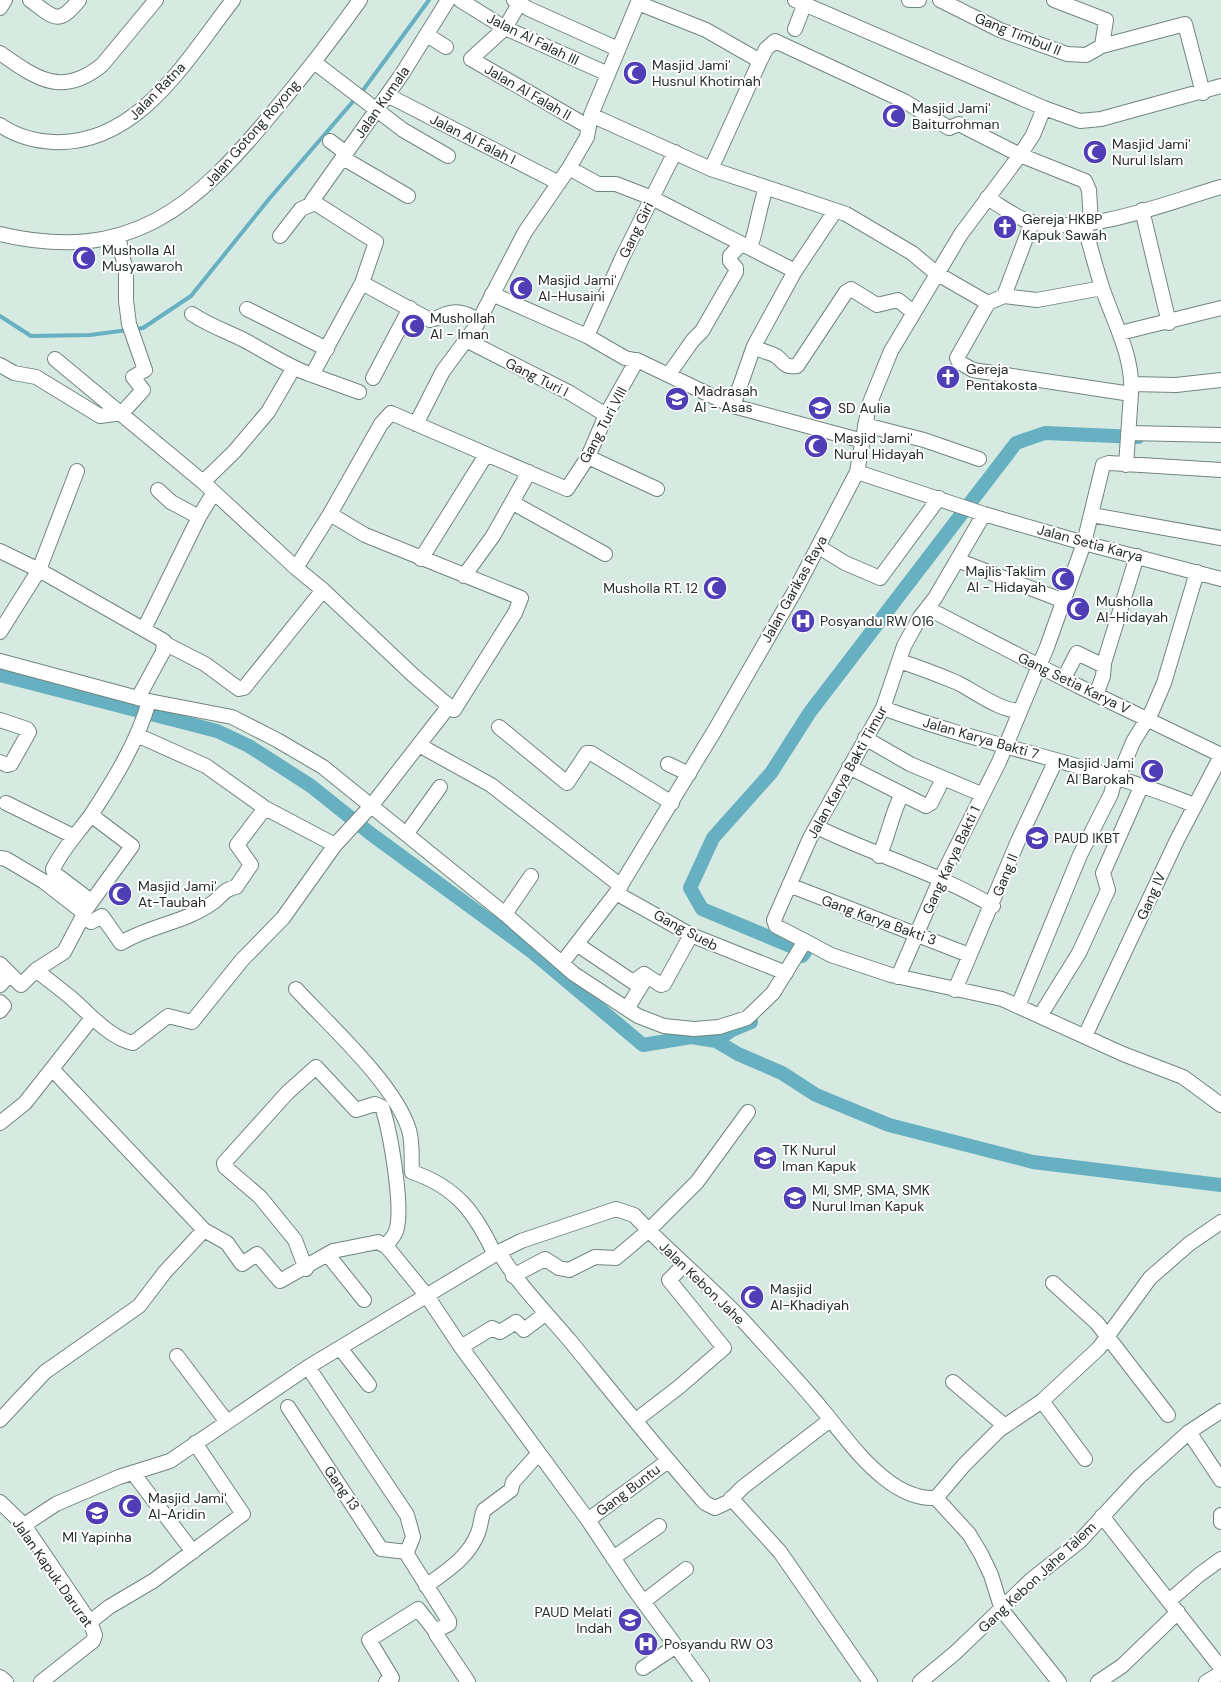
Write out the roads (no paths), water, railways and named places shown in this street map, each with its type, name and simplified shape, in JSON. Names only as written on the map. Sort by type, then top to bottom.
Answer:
[{"type":"street","points":[[0,8],[5,0]]},
{"type":"street","points":[[30,0],[48,14],[59,17],[68,14],[79,0]]},
{"type":"street","points":[[0,53],[41,79],[62,83],[75,81],[92,73],[102,65],[156,0]]},
{"type":"street","name":"Jalan Ratna","points":[[0,125],[21,136],[46,141],[71,142],[110,132],[133,118],[154,98],[233,0]]},
{"type":"street","name":"Jalan Gotong Royong","points":[[0,234],[57,242],[118,236],[169,215],[201,192],[255,134],[314,62],[360,0]]},
{"type":"street","name":"Jalan Kumala","points":[[280,236],[301,209],[313,202],[345,155],[370,106],[387,94],[448,0]]},
{"type":"street","name":"Jalan Al Falah III","points":[[460,0],[505,28],[608,74]]},
{"type":"street","points":[[909,0],[919,0]]},
{"type":"street","name":"Gang Timbul II","points":[[940,0],[1000,30],[1067,54],[1086,55],[1102,46],[1185,24],[1203,93]]},
{"type":"street","points":[[1054,0],[1106,20],[1102,46]]},
{"type":"street","points":[[416,424],[443,371],[479,320],[525,232],[570,168],[587,137],[590,121],[638,1],[706,30],[760,62]]},
{"type":"street","points":[[516,2],[618,49]]},
{"type":"street","name":"Jalan Al Falah II","points":[[516,2],[505,28],[471,60],[590,121]]},
{"type":"street","points":[[795,29],[800,2],[1044,108],[1080,121],[1101,119],[1203,93],[1221,86]]},
{"type":"street","points":[[427,35],[446,47]]},
{"type":"street","points":[[711,169],[766,49],[775,40],[904,101],[949,128],[959,124],[1020,155],[1085,181],[1089,190],[1088,223],[1102,288],[1120,333],[1131,389],[1126,465],[1221,470]]},
{"type":"street","points":[[314,62],[403,130],[448,156]]},
{"type":"street","name":"Jalan Al Falah I","points":[[387,94],[559,183]]},
{"type":"street","name":"Jalan Garikas Raya","points":[[562,963],[619,890],[689,774],[712,729],[819,547],[857,472],[865,425],[875,388],[912,312],[987,198],[1004,180],[1033,135],[1044,108]]},
{"type":"street","points":[[590,121],[675,152],[711,169],[846,214],[912,253],[936,273],[988,303]]},
{"type":"street","points":[[330,141],[345,155],[408,196]]},
{"type":"street","name":"Gang Giri","points":[[587,336],[675,152]]},
{"type":"street","points":[[570,168],[598,184],[616,184],[652,198],[795,271]]},
{"type":"street","points":[[987,198],[1032,222],[1060,226],[1088,223],[1142,210],[1221,187]]},
{"type":"street","points":[[670,374],[693,340],[702,331],[736,272],[736,268],[731,263],[730,256],[746,246],[758,227],[759,208],[766,188]]},
{"type":"street","points":[[312,375],[362,283],[376,242],[313,202]]},
{"type":"street","points":[[1142,210],[1168,323]]},
{"type":"street","points":[[733,406],[754,346],[795,271],[835,211]]},
{"type":"street","points":[[1004,296],[1032,222]]},
{"type":"street","points":[[0,365],[14,373],[36,377],[100,416],[122,413],[143,390],[133,377],[145,370],[131,330],[126,301],[126,272],[118,236]]},
{"type":"street","points":[[362,283],[432,320],[448,313],[457,312],[479,320]]},
{"type":"street","points":[[1102,288],[1037,300],[1004,296],[988,303],[957,358],[959,362],[976,372],[1131,389],[1221,380]]},
{"type":"street","points":[[754,346],[764,353],[777,356],[783,364],[797,366],[846,292],[851,289],[877,305],[898,300],[912,312]]},
{"type":"street","points":[[492,294],[587,336],[625,358],[637,360],[670,374],[733,406],[863,441]]},
{"type":"street","points":[[374,378],[410,308]]},
{"type":"street","points":[[1120,333],[1168,323],[1221,308]]},
{"type":"street","points":[[247,309],[327,349]]},
{"type":"street","points":[[192,314],[205,323],[242,340],[293,369],[359,392]]},
{"type":"street","name":"Gang Turi I","points":[[466,340],[570,394],[606,415]]},
{"type":"street","points":[[36,970],[71,998],[92,1018],[124,1042],[132,1044],[168,1016],[192,1022],[236,967],[283,918],[339,839],[368,809],[449,706],[203,482],[55,359]]},
{"type":"street","name":"Gang Turi VIII","points":[[529,472],[567,489],[588,457],[606,415],[637,360]]},
{"type":"street","points":[[203,482],[234,452],[263,418],[293,369]]},
{"type":"street","points":[[296,568],[330,514],[381,424],[391,413],[529,472],[514,503],[464,576]]},
{"type":"street","points":[[865,425],[924,440],[979,459]]},
{"type":"street","points":[[1128,433],[1221,435]]},
{"type":"street","points":[[421,558],[486,455]]},
{"type":"street","points":[[588,457],[657,489]]},
{"type":"street","name":"Gang Karya Bakti 1","points":[[898,977],[940,880],[1006,745],[1039,666],[1084,543],[1103,465],[1109,463],[1126,465]]},
{"type":"street","points":[[0,632],[40,570],[78,471]]},
{"type":"street","name":"Jalan Setia Karya","points":[[857,472],[960,506],[1084,543],[1221,579]]},
{"type":"street","points":[[158,490],[171,502],[199,517]]},
{"type":"street","points":[[144,629],[199,517],[214,492]]},
{"type":"street","points":[[819,547],[845,563],[880,578],[939,498]]},
{"type":"street","points":[[514,503],[605,554]]},
{"type":"street","name":"Jalan Karya Bakti Timur","points":[[983,513],[936,598],[927,608],[904,646],[882,708],[817,827],[774,920],[774,924],[804,943],[831,955],[898,977],[1002,999],[1084,1036],[1183,1077],[1221,1104]]},
{"type":"street","points":[[330,514],[366,535],[521,598],[515,613],[454,710]]},
{"type":"street","points":[[1092,514],[1221,538]]},
{"type":"street","points":[[0,551],[40,570],[160,638],[164,643],[205,664],[243,689],[323,590]]},
{"type":"street","points":[[1096,695],[1137,556]]},
{"type":"street","points":[[957,560],[1064,601]]},
{"type":"street","points":[[1018,1006],[1080,855],[1111,794],[1133,742],[1164,683],[1197,572]]},
{"type":"street","name":"Gang Setia Karya V","points":[[927,608],[1096,695],[1221,756]]},
{"type":"street","points":[[164,643],[164,652],[144,703],[138,733],[90,815],[59,855],[53,869],[54,873],[86,910],[91,922],[102,916],[121,943],[136,933],[170,924],[214,901],[226,889],[236,887],[252,865],[238,845],[265,808]]},
{"type":"street","points":[[1064,678],[1076,653],[1104,664]]},
{"type":"street","points":[[0,660],[144,703],[232,717],[323,767],[368,809],[406,833],[562,963],[638,1016],[664,1026],[694,1029],[719,1027],[746,1018],[773,993],[804,943]]},
{"type":"street","points":[[899,661],[959,684],[1004,707],[1016,711],[1021,710]]},
{"type":"street","name":"Jalan Karya Bakti 7","points":[[882,708],[960,734],[1006,745],[1117,778],[1194,805]]},
{"type":"street","points":[[0,720],[27,729],[29,732],[11,764],[7,765],[0,762]]},
{"type":"street","points":[[499,727],[567,783],[587,753],[592,752],[672,803]]},
{"type":"street","points":[[138,733],[206,766],[265,808],[339,839]]},
{"type":"street","points":[[865,738],[910,764],[981,794]]},
{"type":"street","name":"Gang Sueb","points":[[419,745],[491,785],[619,890],[692,935],[786,973]]},
{"type":"street","name":"Gang IV","points":[[1084,1036],[1194,805],[1221,756]]},
{"type":"street","name":"Gang II","points":[[955,990],[969,955],[993,906],[1018,841],[1056,760]]},
{"type":"street","points":[[668,764],[689,774]]},
{"type":"street","points":[[849,767],[927,805],[943,779]]},
{"type":"street","points":[[406,833],[440,786]]},
{"type":"street","points":[[1040,1016],[1079,953],[1108,890],[1103,873],[1141,787]]},
{"type":"street","points":[[879,856],[888,835],[888,828],[894,809],[902,794]]},
{"type":"street","points":[[6,803],[73,836]]},
{"type":"street","points":[[0,985],[5,969],[23,985],[36,970],[64,952],[86,910],[132,846],[90,815]]},
{"type":"street","points":[[817,827],[879,856],[940,880],[993,906]]},
{"type":"street","points":[[0,858],[6,859],[43,881],[86,910]]},
{"type":"street","points":[[505,914],[531,876]]},
{"type":"street","name":"Gang Karya Bakti 3","points":[[790,885],[969,955]]},
{"type":"street","points":[[578,944],[633,982],[636,982],[642,975],[647,976],[660,985],[664,984],[692,935]]},
{"type":"street","points":[[627,1009],[647,976]]},
{"type":"street","points":[[296,989],[384,1084],[400,1110],[409,1131],[412,1172],[430,1178],[468,1207],[513,1276],[545,1314],[566,1335],[668,1461],[705,1503],[714,1508],[731,1498],[830,1420]]},
{"type":"street","points":[[0,1002],[4,1006],[0,1011]]},
{"type":"street","points":[[0,1123],[25,1103],[92,1018]]},
{"type":"street","points":[[306,1269],[295,1240],[260,1198],[225,1167],[224,1163],[287,1093],[316,1067],[356,1110],[375,1104],[382,1107],[388,1123],[397,1189],[397,1228],[385,1246]]},
{"type":"street","points":[[52,1069],[74,1090],[204,1230],[227,1243],[242,1264],[257,1254],[280,1281],[306,1269],[333,1251],[378,1242],[385,1246],[427,1296],[461,1347],[588,1520],[643,1602],[702,1682]]},
{"type":"street","points":[[513,1276],[545,1259],[569,1270],[595,1257],[613,1260],[648,1231],[698,1182],[748,1112]]},
{"type":"street","name":"Jalan Kebon Jahe","points":[[24,1525],[56,1504],[119,1477],[170,1461],[308,1367],[521,1241],[616,1209],[634,1215],[648,1231],[739,1317],[830,1420],[855,1452],[886,1480],[914,1496],[924,1499],[936,1498]]},
{"type":"street","points":[[1059,1682],[1002,1610],[991,1574],[969,1534],[936,1498],[964,1465],[1005,1426],[1042,1401],[1099,1348],[1150,1278],[1189,1244],[1221,1222]]},
{"type":"street","points":[[0,1420],[45,1372],[139,1306],[165,1272],[204,1230]]},
{"type":"street","points":[[328,1255],[364,1300]]},
{"type":"street","points":[[636,1420],[679,1387],[724,1348],[669,1280],[684,1264]]},
{"type":"street","points":[[1052,1283],[1097,1323],[1168,1415]]},
{"type":"street","points":[[461,1347],[492,1328],[500,1332],[516,1322],[524,1330],[545,1314]]},
{"type":"street","points":[[340,1348],[369,1385]]},
{"type":"street","points":[[177,1356],[227,1422]]},
{"type":"street","points":[[308,1367],[407,1516],[413,1537],[406,1552],[450,1622],[436,1632]]},
{"type":"street","points":[[953,1382],[1005,1426]]},
{"type":"street","points":[[1042,1401],[1085,1459]]},
{"type":"street","name":"Gang 13","points":[[288,1407],[381,1549],[406,1552]]},
{"type":"street","name":"Gang Kebon Jahe Talem","points":[[920,1682],[1002,1610],[1031,1580],[1080,1540],[1102,1516],[1189,1432],[1221,1411]]},
{"type":"street","points":[[1189,1432],[1221,1480]]},
{"type":"street","points":[[90,1622],[153,1581],[243,1512],[195,1443]]},
{"type":"street","points":[[426,1586],[459,1563],[470,1550],[479,1531],[484,1510],[511,1490],[513,1482],[539,1453]]},
{"type":"street","name":"Gang Buntu","points":[[588,1520],[668,1461]]},
{"type":"street","points":[[133,1473],[192,1552]]},
{"type":"street","points":[[731,1498],[780,1552],[870,1682]]},
{"type":"street","name":"Jalan Kapuk Darurat","points":[[0,1502],[24,1525],[90,1622],[95,1634],[93,1641],[41,1682]]},
{"type":"street","points":[[1221,1514],[1221,1522]]},
{"type":"street","points":[[1102,1516],[1221,1668]]},
{"type":"street","points":[[614,1558],[659,1526]]},
{"type":"street","points":[[1098,1682],[1122,1666],[1199,1574],[1221,1559]]},
{"type":"street","points":[[643,1602],[686,1569]]},
{"type":"street","points":[[386,1682],[392,1678],[369,1640],[418,1609],[436,1632],[468,1682]]},
{"type":"street","points":[[643,1668],[676,1646]]},
{"type":"street","points":[[1206,1682],[1221,1673]]},
{"type":"street","points":[[0,1676],[6,1682]]},
{"type":"waterway","points":[[361,93],[429,0]]},
{"type":"waterway","points":[[0,316],[31,336],[90,335],[143,328],[191,296],[269,199],[356,98]]},
{"type":"waterway","points":[[802,956],[805,952],[702,909],[690,888],[713,838],[771,773],[810,712],[1016,443],[1045,433],[1138,437]]},
{"type":"waterway","points":[[0,675],[217,731],[249,746],[311,786],[371,834],[531,951],[643,1045],[691,1037],[716,1041],[738,1054],[782,1073],[816,1095],[889,1125],[1033,1162],[1221,1185]]},
{"type":"waterway","points":[[716,1041],[732,1030],[751,1022]]},
{"type":"place","name":"Masjid Jami' Husnul Khotimah","points":[[635,73]]},
{"type":"place","name":"Masjid Jami' Baiturrohman","points":[[894,116]]},
{"type":"place","name":"Masjid Jami' Nurul Islam","points":[[1095,152]]},
{"type":"place","name":"Gereja HKBP Kapuk Sawah","points":[[1005,227]]},
{"type":"place","name":"Musholla Al Musyawaroh","points":[[84,258]]},
{"type":"place","name":"Masjid Jami' Al-Husaini","points":[[521,288]]},
{"type":"place","name":"Mushollah Al - Iman","points":[[413,326]]},
{"type":"place","name":"Gereja Pentakosta","points":[[948,377]]},
{"type":"place","name":"Madrasah Al - Asas","points":[[677,399]]},
{"type":"place","name":"SD Aulia","points":[[820,408]]},
{"type":"place","name":"Masjid Jami' Nurul Hidayah","points":[[816,446]]},
{"type":"place","name":"Majlis Taklim Al - Hidayah","points":[[1063,579]]},
{"type":"place","name":"Musholla RT. 12","points":[[715,588]]},
{"type":"place","name":"Musholla Al-Hidayah","points":[[1078,609]]},
{"type":"place","name":"Posyandu RW 016","points":[[803,621]]},
{"type":"place","name":"Masjid Jami Al Barokah","points":[[1152,771]]},
{"type":"place","name":"PAUD IKBT","points":[[1037,838]]},
{"type":"place","name":"Masjid Jami' At-Taubah","points":[[120,894]]},
{"type":"place","name":"TK Nurul Iman Kapuk","points":[[765,1158]]},
{"type":"place","name":"MI, SMP, SMA, SMK Nurul Iman Kapuk","points":[[795,1198]]},
{"type":"place","name":"Masjid Al-Khadiyah","points":[[752,1297]]},
{"type":"place","name":"Masjid Jami' Al-Aridin","points":[[130,1506]]},
{"type":"place","name":"MI Yapinha","points":[[97,1513]]},
{"type":"place","name":"PAUD Melati Indah","points":[[630,1620]]},
{"type":"place","name":"Posyandu RW 03","points":[[646,1644]]}]
